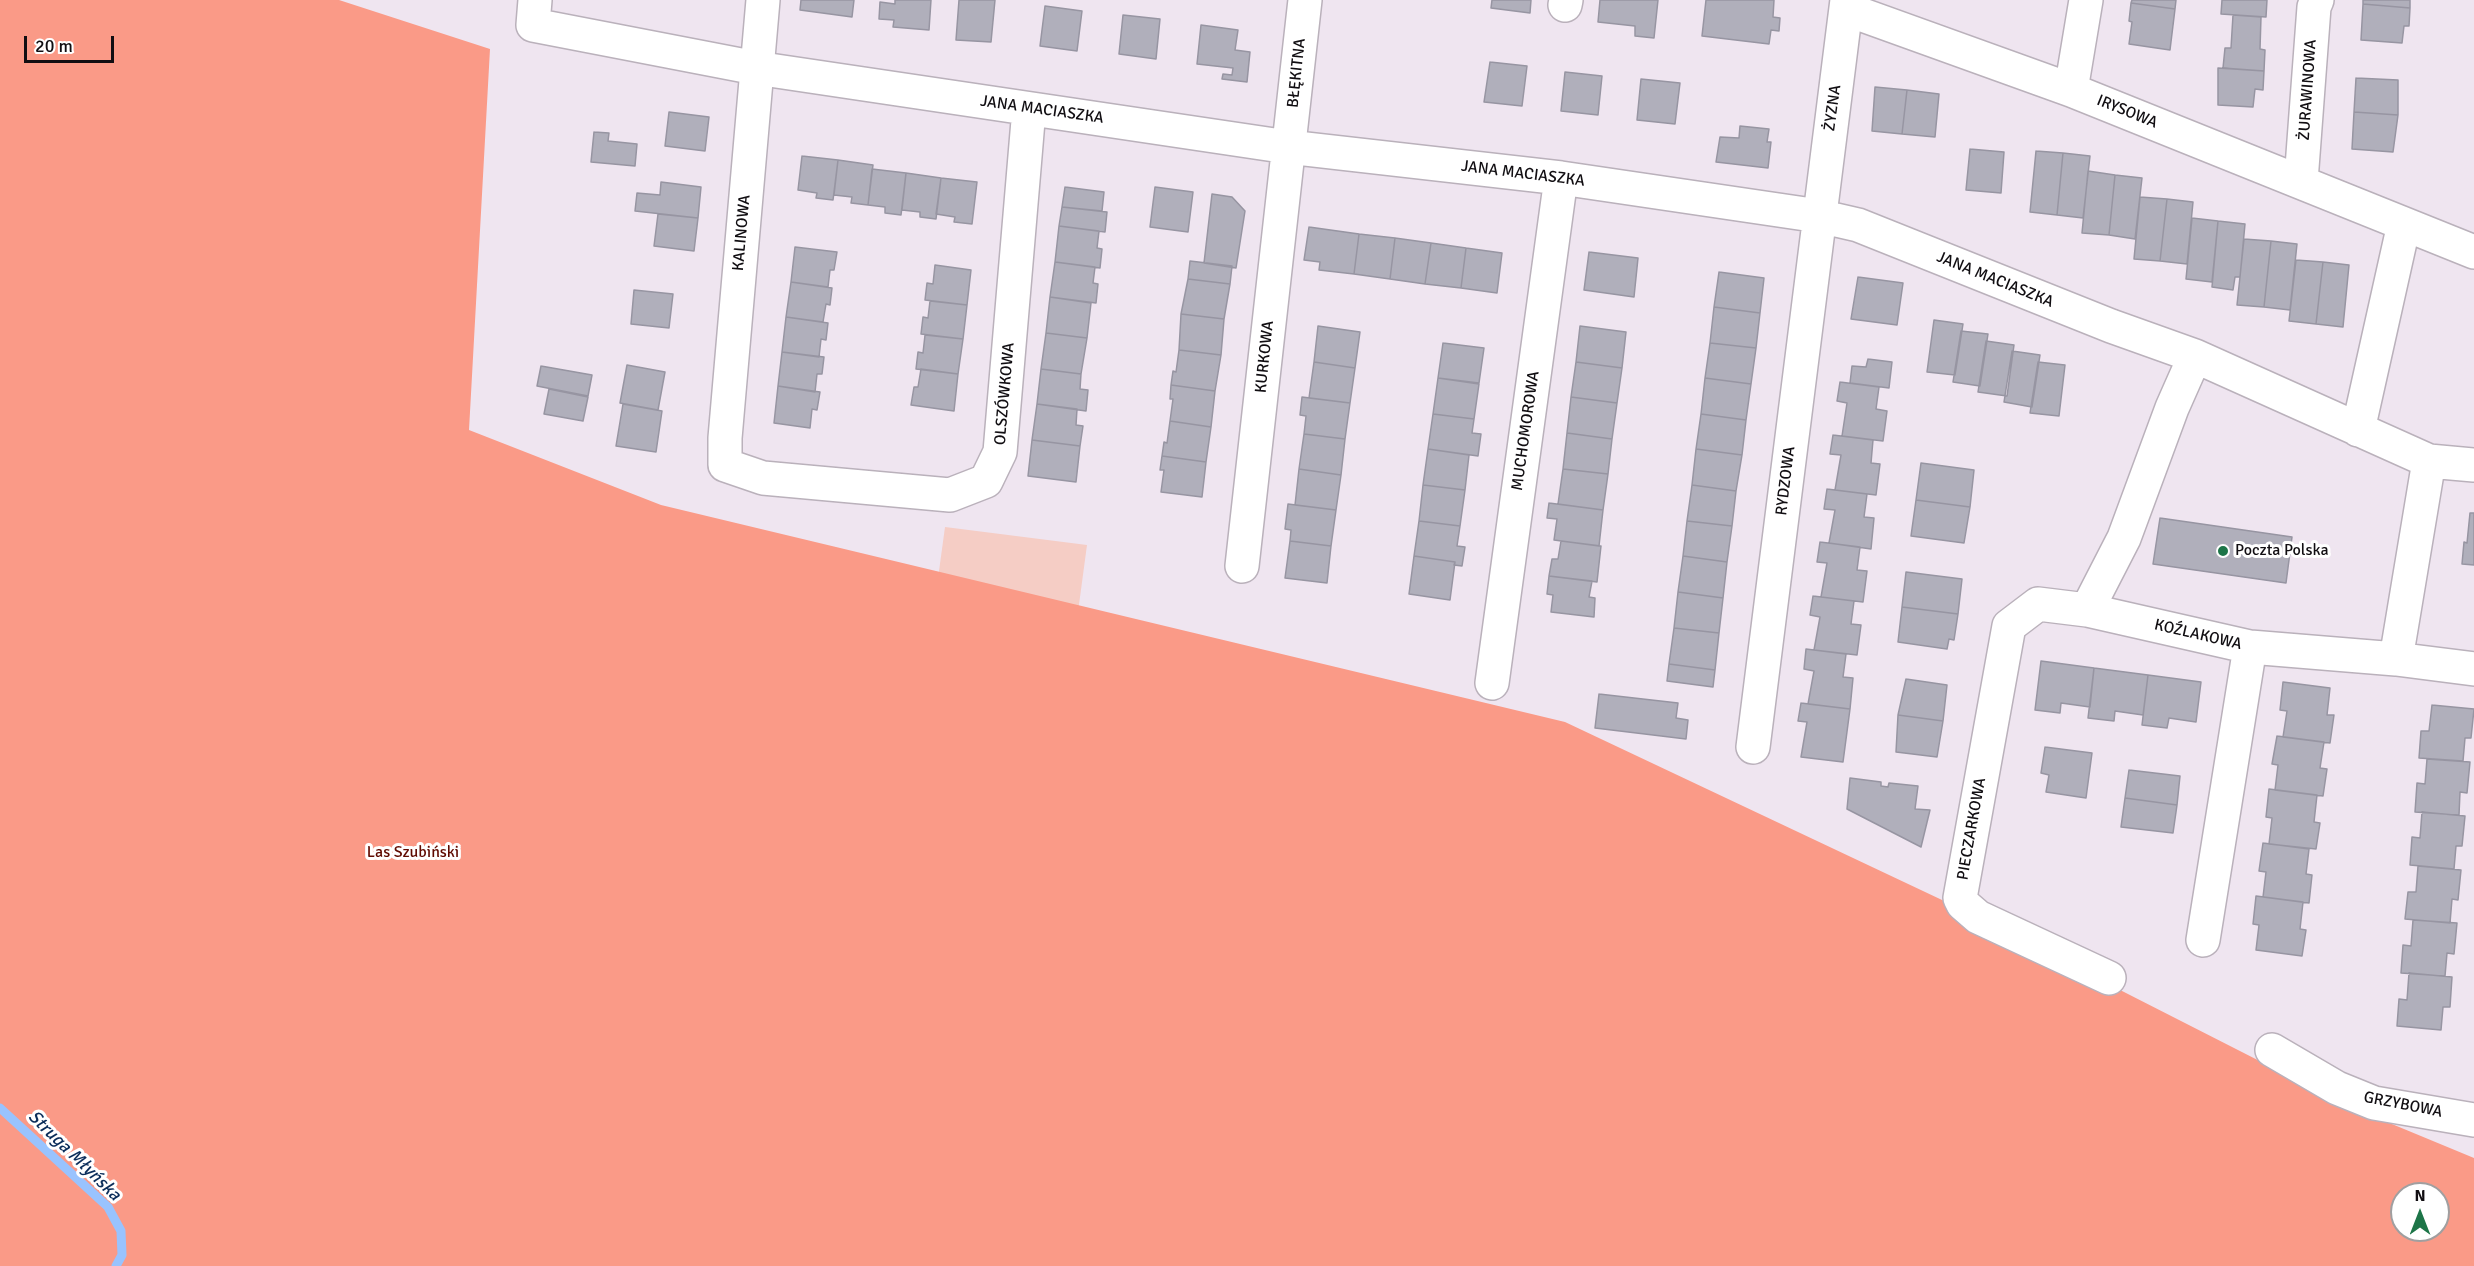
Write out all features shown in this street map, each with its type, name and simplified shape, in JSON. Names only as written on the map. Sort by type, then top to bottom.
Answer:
[{"type":"street","name":"KALINOWA","points":[[725,465],[725,438],[763,0]]},
{"type":"street","name":"BŁĘKITNA","points":[[1288,147],[1305,0]]},
{"type":"street","points":[[2071,90],[2086,0]]},
{"type":"street","name":"ŻURAWINOWA","points":[[2301,181],[2314,7],[2317,0]]},
{"type":"street","name":"IRYSOWA","points":[[1847,5],[2071,90],[2474,252]]},
{"type":"street","name":"ŻYZNA","points":[[1819,216],[1847,5]]},
{"type":"street","name":"JANA MACIASZKA","points":[[534,13],[756,68],[1288,147],[1561,178],[1819,216],[1858,225],[2111,326],[2195,356],[2430,461],[2474,465]]},
{"type":"street","name":"OLSZÓWKOWA","points":[[725,465],[763,478],[950,495],[986,481],[1000,452],[1029,109]]},
{"type":"street","name":"KURKOWA","points":[[1242,566],[1288,147]]},
{"type":"street","name":"MUCHOMOROWA","points":[[1492,683],[1561,178]]},
{"type":"street","name":"RYDZOWA","points":[[1753,747],[1819,216]]},
{"type":"street","points":[[2358,430],[2404,224]]},
{"type":"street","points":[[2087,610],[2124,538],[2172,408],[2195,356]]},
{"type":"street","points":[[2396,659],[2430,461]]},
{"type":"street","name":"KOŹLAKOWA","points":[[2009,626],[2038,604],[2087,610],[2250,647],[2396,659],[2474,669]]},
{"type":"street","name":"PIECZARKOWA","points":[[2009,626],[1960,898],[1963,904],[1978,917],[2109,978]]},
{"type":"street","points":[[2203,940],[2250,647]]},
{"type":"street","name":"GRZYBOWA","points":[[2272,1050],[2337,1088],[2374,1103],[2474,1120]]},
{"type":"shaded area","points":[[945,527],[1087,545],[1078,612],[936,593]]},
{"type":"green space","name":"Las Szubiński","points":[[0,0],[339,0],[490,49],[469,430],[661,505],[1565,722],[1959,908],[2346,1105],[2474,1158],[2474,1266],[0,1266]]},
{"type":"building","points":[[801,0],[854,0],[852,17],[800,10]]},
{"type":"building","points":[[895,0],[931,0],[929,30],[893,27],[894,20],[879,19],[880,2],[895,4]]},
{"type":"building","points":[[959,0],[995,0],[991,42],[956,40]]},
{"type":"building","points":[[1492,0],[1531,0],[1530,13],[1491,8]]},
{"type":"building","points":[[1600,0],[1658,0],[1654,38],[1635,36],[1635,26],[1598,22]]},
{"type":"building","points":[[1706,0],[1774,0],[1773,17],[1780,18],[1779,31],[1771,30],[1769,44],[1702,36]]},
{"type":"building","points":[[2132,0],[2176,0],[2175,9],[2131,3]]},
{"type":"building","points":[[2222,0],[2267,0],[2266,17],[2221,14]]},
{"type":"building","points":[[2363,0],[2410,0],[2410,8],[2363,4]]},
{"type":"building","points":[[2131,3],[2175,9],[2170,50],[2129,44],[2132,22],[2129,21]]},
{"type":"building","points":[[2363,4],[2410,8],[2409,26],[2404,26],[2402,43],[2361,40]]},
{"type":"building","points":[[1045,6],[1082,11],[1077,51],[1040,46]]},
{"type":"building","points":[[1123,15],[1160,19],[1156,59],[1119,54]]},
{"type":"building","points":[[2233,15],[2261,17],[2260,49],[2265,50],[2264,71],[2223,68],[2225,48],[2231,48]]},
{"type":"building","points":[[1201,25],[1238,30],[1235,50],[1250,52],[1247,82],[1222,79],[1223,74],[1232,75],[1233,68],[1197,64]]},
{"type":"building","points":[[1490,62],[1527,66],[1522,106],[1484,102]]},
{"type":"building","points":[[2218,68],[2264,71],[2263,90],[2255,89],[2253,107],[2218,105]]},
{"type":"building","points":[[1565,72],[1602,76],[1598,115],[1561,111]]},
{"type":"building","points":[[2356,78],[2398,80],[2398,115],[2354,112]]},
{"type":"building","points":[[1641,79],[1680,83],[1675,124],[1637,120]]},
{"type":"building","points":[[1875,87],[1907,90],[1902,134],[1872,131]]},
{"type":"building","points":[[1907,90],[1939,94],[1935,137],[1902,134]]},
{"type":"building","points":[[669,112],[709,117],[705,151],[665,146]]},
{"type":"building","points":[[2354,112],[2398,115],[2393,152],[2352,149]]},
{"type":"building","points":[[1740,126],[1769,129],[1767,142],[1771,142],[1768,168],[1716,162],[1720,137],[1739,138]]},
{"type":"building","points":[[594,132],[609,133],[608,141],[637,144],[635,166],[591,162]]},
{"type":"building","points":[[1970,149],[2004,152],[2001,193],[1966,190]]},
{"type":"building","points":[[2036,151],[2063,153],[2057,215],[2030,212]]},
{"type":"building","points":[[2063,153],[2090,156],[2083,218],[2057,215]]},
{"type":"building","points":[[802,156],[838,160],[833,200],[816,198],[817,193],[798,190]]},
{"type":"building","points":[[838,160],[873,165],[868,205],[851,203],[852,197],[834,195]]},
{"type":"building","points":[[872,169],[906,173],[901,215],[885,213],[885,207],[868,205]]},
{"type":"building","points":[[2088,171],[2115,175],[2109,235],[2082,233]]},
{"type":"building","points":[[906,173],[941,178],[936,219],[920,217],[920,212],[902,210]]},
{"type":"building","points":[[2115,175],[2142,178],[2135,239],[2109,235]]},
{"type":"building","points":[[941,178],[977,182],[972,224],[954,222],[955,217],[936,214]]},
{"type":"building","points":[[661,182],[701,187],[698,218],[635,211],[637,193],[660,195]]},
{"type":"building","points":[[1065,187],[1104,192],[1102,211],[1062,207]]},
{"type":"building","points":[[1155,187],[1193,192],[1188,232],[1150,227]]},
{"type":"building","points":[[1212,194],[1232,197],[1245,211],[1236,268],[1204,263]]},
{"type":"building","points":[[2140,197],[2167,199],[2160,261],[2134,259]]},
{"type":"building","points":[[2167,199],[2193,202],[2187,264],[2160,261]]},
{"type":"building","points":[[1062,207],[1107,212],[1105,232],[1059,226]]},
{"type":"building","points":[[658,214],[698,218],[694,251],[654,246]]},
{"type":"building","points":[[2192,218],[2218,221],[2212,282],[2186,279]]},
{"type":"building","points":[[2218,221],[2245,224],[2240,277],[2235,277],[2233,290],[2212,287]]},
{"type":"building","points":[[1059,226],[1099,231],[1097,248],[1102,249],[1100,268],[1055,262]]},
{"type":"building","points":[[1309,227],[1359,234],[1354,274],[1319,270],[1320,262],[1304,260]]},
{"type":"building","points":[[1359,234],[1395,238],[1390,279],[1354,274]]},
{"type":"building","points":[[1395,238],[1431,243],[1425,284],[1390,279]]},
{"type":"building","points":[[2244,239],[2271,241],[2264,307],[2237,305]]},
{"type":"building","points":[[2271,241],[2297,244],[2290,310],[2264,307]]},
{"type":"building","points":[[1431,243],[1466,248],[1461,288],[1425,284]]},
{"type":"building","points":[[795,247],[837,252],[834,270],[830,270],[828,287],[791,282]]},
{"type":"building","points":[[1466,248],[1502,253],[1497,293],[1461,288]]},
{"type":"building","points":[[1589,252],[1638,258],[1634,297],[1584,290]]},
{"type":"building","points":[[2296,260],[2323,262],[2316,324],[2289,321]]},
{"type":"building","points":[[1190,261],[1232,266],[1230,284],[1188,279]]},
{"type":"building","points":[[1055,262],[1095,267],[1093,283],[1098,284],[1096,303],[1050,297]]},
{"type":"building","points":[[2323,262],[2349,265],[2343,327],[2316,324]]},
{"type":"building","points":[[935,265],[971,270],[967,305],[925,300],[927,283],[933,284]]},
{"type":"building","points":[[1719,272],[1764,278],[1760,313],[1714,307]]},
{"type":"building","points":[[1858,277],[1903,283],[1897,325],[1851,319]]},
{"type":"building","points":[[1188,279],[1230,284],[1224,319],[1181,314]]},
{"type":"building","points":[[791,282],[832,288],[830,305],[826,304],[823,322],[786,317]]},
{"type":"building","points":[[634,290],[673,294],[669,328],[631,324]]},
{"type":"building","points":[[1050,297],[1091,303],[1087,338],[1046,333]]},
{"type":"building","points":[[930,301],[967,305],[963,339],[921,334],[923,317],[928,318]]},
{"type":"building","points":[[1714,307],[1760,313],[1756,348],[1710,343]]},
{"type":"building","points":[[1181,314],[1224,319],[1221,355],[1179,350]]},
{"type":"building","points":[[786,317],[828,323],[826,340],[821,339],[819,357],[782,352]]},
{"type":"building","points":[[1934,320],[1963,324],[1955,375],[1927,372]]},
{"type":"building","points":[[1318,326],[1360,332],[1355,368],[1314,362]]},
{"type":"building","points":[[1580,326],[1626,332],[1622,368],[1576,362]]},
{"type":"building","points":[[1961,331],[1988,334],[1980,386],[1953,382]]},
{"type":"building","points":[[1046,333],[1087,338],[1081,374],[1041,369]]},
{"type":"building","points":[[925,335],[963,339],[958,374],[916,369],[918,352],[923,353]]},
{"type":"building","points":[[1986,341],[2014,345],[2007,396],[1978,392]]},
{"type":"building","points":[[1443,343],[1484,348],[1479,383],[1438,378]]},
{"type":"building","points":[[1710,343],[1756,348],[1751,384],[1705,378]]},
{"type":"building","points":[[1179,350],[1221,355],[1215,391],[1171,385],[1173,371],[1176,372]]},
{"type":"building","points":[[2012,351],[2040,355],[2032,407],[2004,402]]},
{"type":"building","points":[[782,352],[824,357],[822,374],[817,374],[815,392],[778,386]]},
{"type":"building","points":[[1868,359],[1892,362],[1889,388],[1850,383],[1852,366],[1866,367]]},
{"type":"building","points":[[1314,362],[1355,368],[1350,403],[1309,398]]},
{"type":"building","points":[[1576,362],[1622,368],[1617,403],[1571,397]]},
{"type":"building","points":[[2038,362],[2065,365],[2059,416],[2030,413]]},
{"type":"building","points":[[627,365],[665,372],[658,410],[620,403]]},
{"type":"building","points":[[541,366],[592,375],[588,396],[537,386]]},
{"type":"building","points":[[921,369],[958,374],[954,411],[911,405],[914,387],[918,387]]},
{"type":"building","points":[[1041,369],[1081,374],[1080,389],[1088,390],[1086,411],[1037,404]]},
{"type":"building","points":[[1438,378],[1479,384],[1474,419],[1433,414]]},
{"type":"building","points":[[1705,378],[1751,384],[1746,420],[1701,414]]},
{"type":"building","points":[[1840,382],[1879,387],[1876,409],[1887,411],[1883,441],[1842,436],[1847,403],[1837,401]]},
{"type":"building","points":[[1171,385],[1215,391],[1211,427],[1170,421],[1173,399],[1170,399]]},
{"type":"building","points":[[778,386],[820,392],[817,410],[812,409],[810,428],[774,423]]},
{"type":"building","points":[[549,389],[588,397],[583,421],[544,414]]},
{"type":"building","points":[[1302,397],[1350,403],[1345,439],[1304,434],[1306,416],[1300,415]]},
{"type":"building","points":[[1571,397],[1617,403],[1612,439],[1567,433]]},
{"type":"building","points":[[623,404],[662,411],[656,452],[616,446]]},
{"type":"building","points":[[1037,404],[1077,409],[1076,425],[1083,426],[1080,446],[1032,440]]},
{"type":"building","points":[[1433,414],[1474,419],[1472,433],[1481,434],[1478,456],[1428,449]]},
{"type":"building","points":[[1701,414],[1746,420],[1742,455],[1696,449]]},
{"type":"building","points":[[1170,421],[1211,427],[1206,462],[1162,456],[1164,442],[1167,443]]},
{"type":"building","points":[[1567,433],[1612,439],[1608,474],[1563,469]]},
{"type":"building","points":[[1304,434],[1345,439],[1341,475],[1299,469]]},
{"type":"building","points":[[1833,435],[1873,440],[1871,463],[1880,464],[1876,495],[1835,490],[1841,455],[1830,454]]},
{"type":"building","points":[[1032,440],[1080,446],[1076,482],[1028,476]]},
{"type":"building","points":[[1428,449],[1469,455],[1465,490],[1423,485]]},
{"type":"building","points":[[1696,449],[1742,455],[1736,491],[1692,485]]},
{"type":"building","points":[[1162,456],[1206,462],[1202,497],[1161,492],[1164,470],[1160,470]]},
{"type":"building","points":[[1921,463],[1974,470],[1970,507],[1916,500]]},
{"type":"building","points":[[1299,469],[1341,475],[1336,510],[1295,505]]},
{"type":"building","points":[[1563,469],[1608,474],[1603,510],[1558,504]]},
{"type":"building","points":[[1423,485],[1465,490],[1460,526],[1419,521]]},
{"type":"building","points":[[1692,485],[1736,491],[1732,526],[1687,521]]},
{"type":"building","points":[[1827,489],[1867,494],[1864,517],[1874,518],[1871,549],[1829,543],[1835,510],[1824,509]]},
{"type":"building","points":[[1916,500],[1970,507],[1964,543],[1911,536]]},
{"type":"building","points":[[1549,503],[1603,510],[1599,546],[1554,540],[1557,519],[1547,518]]},
{"type":"building","points":[[1288,504],[1336,510],[1331,546],[1290,541],[1291,530],[1285,529]]},
{"type":"building","points":[[2470,513],[2474,513],[2474,565],[2462,564]]},
{"type":"building","name":"Poczta Polska","points":[[2160,518],[2292,537],[2286,583],[2153,564]]},
{"type":"building","points":[[1419,521],[1460,526],[1457,546],[1465,547],[1462,566],[1454,565],[1455,562],[1414,556]]},
{"type":"building","points":[[1687,521],[1732,526],[1727,562],[1683,556]]},
{"type":"building","points":[[1290,541],[1331,546],[1327,583],[1285,578]]},
{"type":"building","points":[[1561,541],[1601,546],[1597,582],[1549,576],[1552,559],[1558,559]]},
{"type":"building","points":[[1820,542],[1860,547],[1857,570],[1867,571],[1863,602],[1821,597],[1827,563],[1817,562]]},
{"type":"building","points":[[1414,556],[1455,562],[1450,600],[1409,594]]},
{"type":"building","points":[[1683,556],[1727,562],[1723,598],[1678,592]]},
{"type":"building","points":[[1906,572],[1962,579],[1958,614],[1902,607]]},
{"type":"building","points":[[1549,576],[1592,581],[1589,597],[1595,598],[1594,617],[1551,612],[1553,595],[1547,594]]},
{"type":"building","points":[[1678,592],[1723,598],[1719,633],[1674,628]]},
{"type":"building","points":[[1813,596],[1854,601],[1851,624],[1861,625],[1857,655],[1814,650],[1820,617],[1810,615]]},
{"type":"building","points":[[1902,607],[1958,614],[1954,640],[1949,639],[1947,649],[1898,642]]},
{"type":"building","points":[[1674,628],[1719,633],[1715,670],[1669,664]]},
{"type":"building","points":[[1806,649],[1846,654],[1843,677],[1853,678],[1850,709],[1808,704],[1814,671],[1804,669]]},
{"type":"building","points":[[2041,661],[2094,668],[2090,707],[2061,703],[2060,713],[2035,710]]},
{"type":"building","points":[[1669,664],[1715,670],[1713,687],[1667,681]]},
{"type":"building","points":[[2094,668],[2148,675],[2143,715],[2115,711],[2114,721],[2088,718]]},
{"type":"building","points":[[2148,675],[2201,682],[2196,722],[2169,718],[2167,728],[2142,725]]},
{"type":"building","points":[[1906,679],[1947,685],[1943,721],[1898,715]]},
{"type":"building","points":[[2283,682],[2330,688],[2327,715],[2334,715],[2330,743],[2283,737],[2287,711],[2280,710]]},
{"type":"building","points":[[1599,694],[1678,703],[1676,718],[1688,720],[1686,739],[1595,728]]},
{"type":"building","points":[[1801,703],[1850,709],[1843,762],[1801,757],[1807,722],[1798,721]]},
{"type":"building","points":[[2432,705],[2474,709],[2471,738],[2465,738],[2463,761],[2419,758],[2421,731],[2429,731]]},
{"type":"building","points":[[1898,715],[1943,721],[1937,757],[1896,752]]},
{"type":"building","points":[[2277,736],[2324,742],[2320,768],[2327,769],[2323,796],[2275,790],[2278,765],[2272,764]]},
{"type":"building","points":[[2045,747],[2092,753],[2086,798],[2046,792],[2049,775],[2041,773]]},
{"type":"building","points":[[2427,759],[2470,762],[2467,793],[2460,792],[2459,815],[2415,812],[2417,783],[2425,784]]},
{"type":"building","points":[[2129,770],[2180,776],[2177,805],[2125,798]]},
{"type":"building","points":[[1850,778],[1881,782],[1881,786],[1888,787],[1889,783],[1918,786],[1915,809],[1930,810],[1921,847],[1847,809]]},
{"type":"building","points":[[2269,789],[2317,795],[2314,822],[2320,823],[2316,849],[2269,844],[2272,818],[2266,817]]},
{"type":"building","points":[[2125,798],[2177,805],[2173,833],[2121,827]]},
{"type":"building","points":[[2422,812],[2465,816],[2462,846],[2456,846],[2454,869],[2410,865],[2412,837],[2420,838]]},
{"type":"building","points":[[2263,843],[2309,849],[2306,874],[2312,875],[2309,903],[2263,897],[2266,872],[2259,871]]},
{"type":"building","points":[[2418,866],[2461,870],[2458,900],[2452,899],[2450,923],[2405,919],[2408,892],[2416,892]]},
{"type":"building","points":[[2256,896],[2303,902],[2300,929],[2306,930],[2302,956],[2256,950],[2259,925],[2253,924]]},
{"type":"building","points":[[2413,920],[2457,923],[2454,954],[2447,953],[2445,976],[2401,973],[2403,945],[2411,946]]},
{"type":"building","points":[[2409,973],[2452,977],[2450,1007],[2443,1007],[2441,1030],[2397,1026],[2399,999],[2407,1000]]},
{"type":"waterway","name":"Struga Młyńska","points":[[0,1108],[108,1207],[121,1231],[122,1255],[116,1266]]},
{"type":"place","name":"Poczta Polska","points":[[2223,551]]}]
